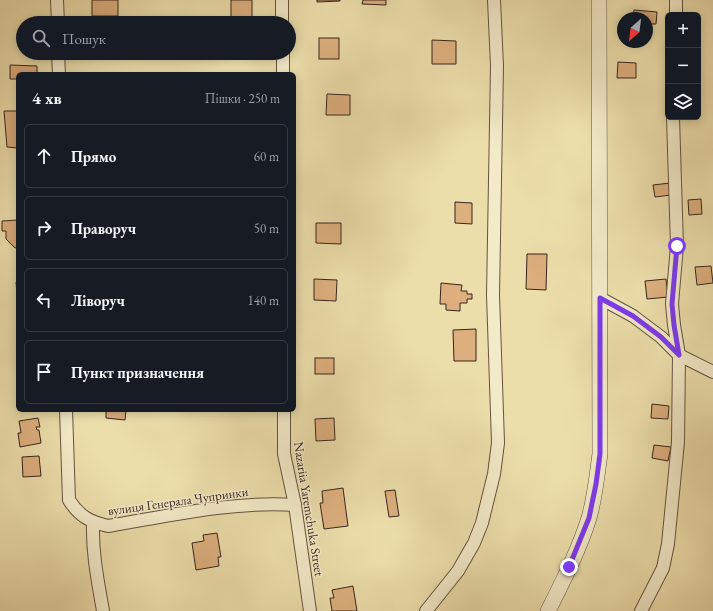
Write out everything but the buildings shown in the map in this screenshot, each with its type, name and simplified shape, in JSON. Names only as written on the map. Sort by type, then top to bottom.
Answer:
[{"type":"street","points":[[57,0],[58,16]]},
{"type":"street","points":[[282,0],[282,16]]},
{"type":"street","points":[[426,611],[458,571],[474,543],[482,523],[494,474],[498,442],[493,295],[497,66],[494,0]]},
{"type":"street","points":[[548,611],[569,567],[589,518],[600,454],[599,0]]},
{"type":"street","points":[[676,0],[676,12]]},
{"type":"street","points":[[58,60],[58,72]]},
{"type":"street","points":[[282,60],[283,72]]},
{"type":"street","points":[[641,611],[663,568],[668,544],[678,442],[679,355],[672,304],[677,246],[673,120]]},
{"type":"street","points":[[600,298],[633,316],[661,337],[679,355],[713,372]]},
{"type":"street","name":"вулиця Генерала Чупринки","points":[[66,412],[69,500],[74,509],[93,523],[108,526],[239,505],[274,503],[295,505]]},
{"type":"street","name":"Nazariia Yaremchuka Street","points":[[284,412],[284,454],[295,505],[310,611]]},
{"type":"street","points":[[93,523],[94,552],[102,611]]},
{"type":"route","points":[[569,567],[589,518],[600,454],[600,298],[633,316],[661,337],[679,355],[672,304],[677,246]]}]
